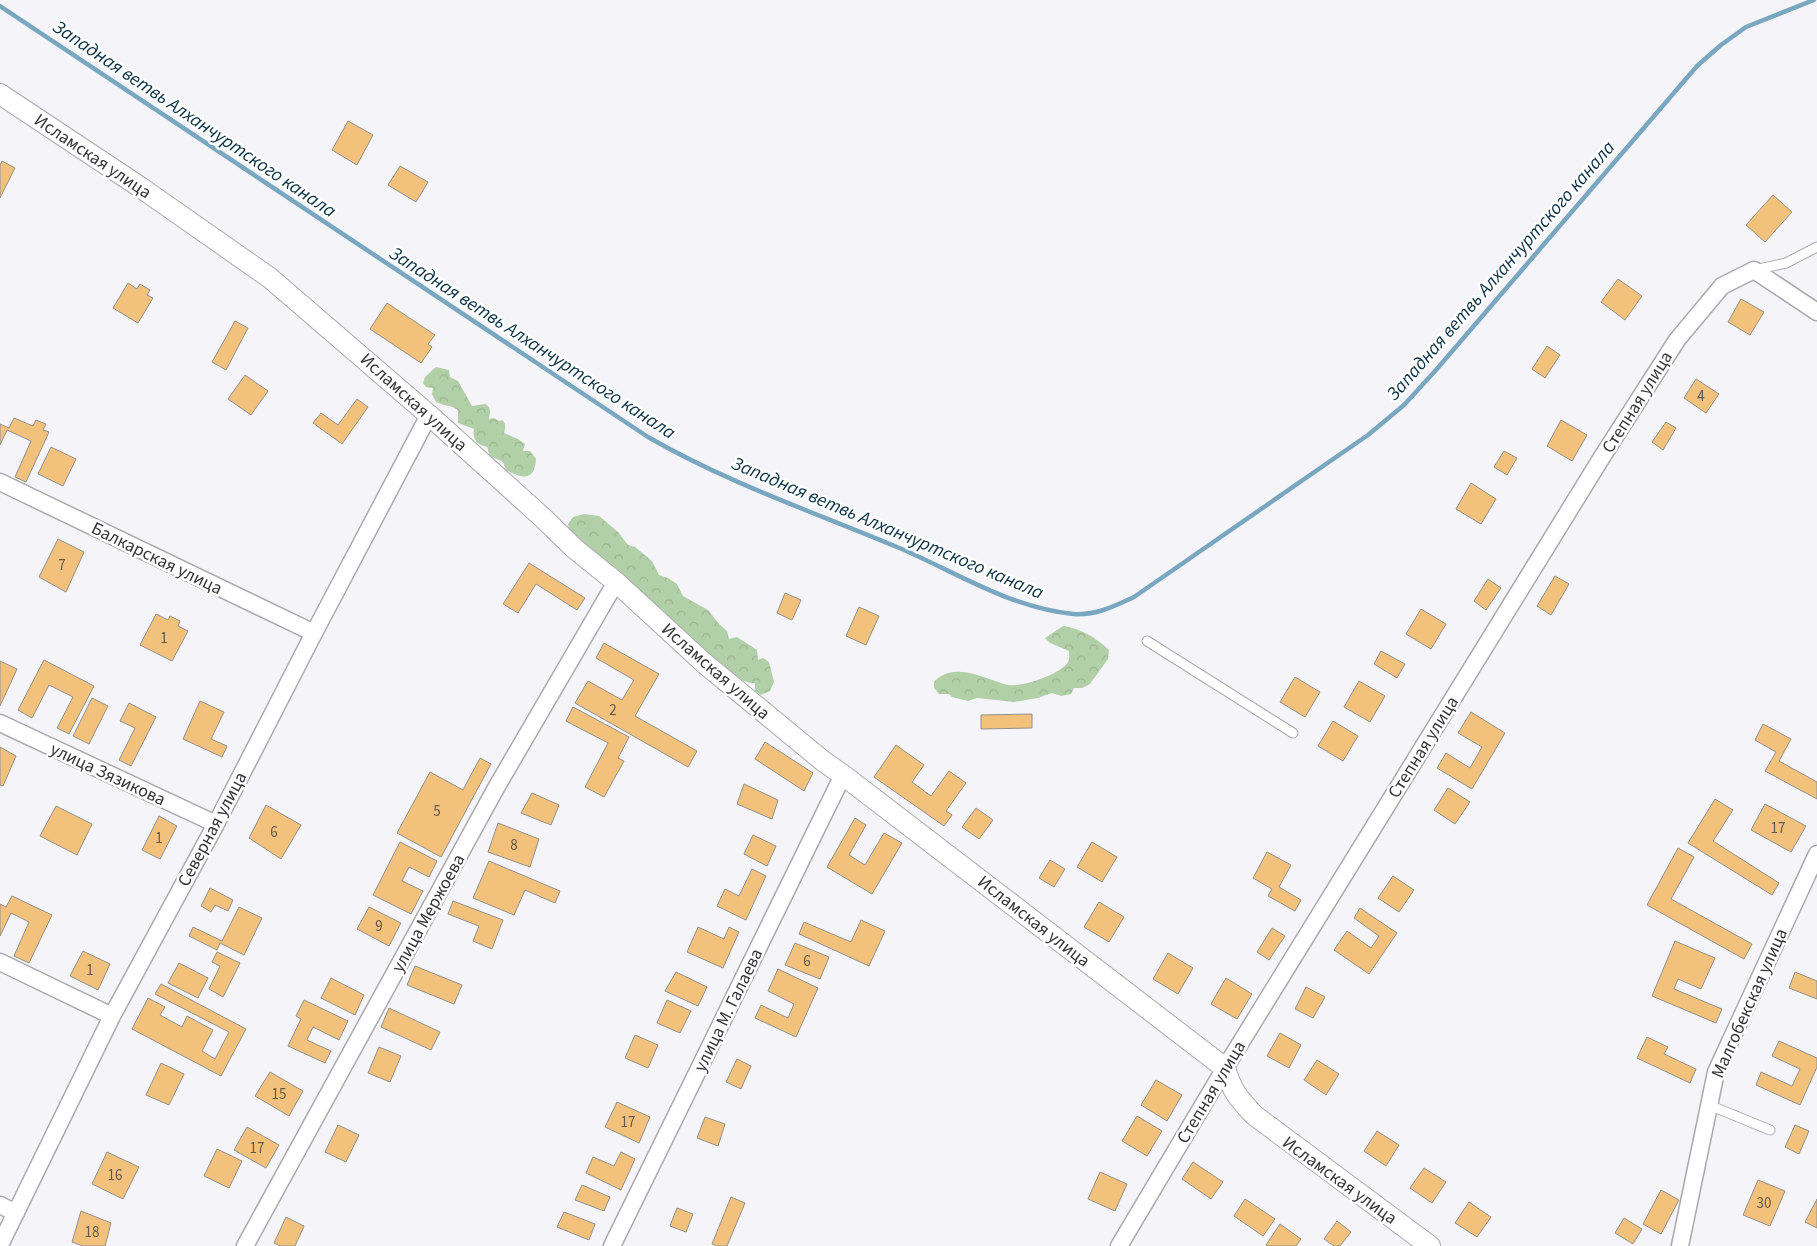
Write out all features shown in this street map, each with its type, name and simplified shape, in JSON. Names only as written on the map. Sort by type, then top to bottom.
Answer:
[{"type":"street","name":"Исламская улица","points":[[0,94],[140,186],[270,278],[429,415],[575,549],[616,582],[704,663],[823,761],[1225,1068],[1231,1087],[1239,1100],[1254,1115],[1430,1246]]},
{"type":"street","points":[[1754,270],[1817,312]]},
{"type":"street","name":"Степная улица","points":[[1119,1246],[1225,1068],[1596,466],[1676,340],[1722,286],[1754,270]]},
{"type":"street","name":"Северная улица","points":[[0,1245],[112,1016],[216,824],[429,415]]},
{"type":"street","name":"Балкарская улица","points":[[0,482],[314,633]]},
{"type":"street","name":"улица Мержоева","points":[[245,1246],[496,788],[616,582]]},
{"type":"street","name":"улица Зязикова","points":[[0,724],[216,824]]},
{"type":"street","name":"улица М. Галаева","points":[[612,1246],[843,775]]},
{"type":"street","name":"Малгобекская улица","points":[[1680,1246],[1716,1072],[1817,854]]},
{"type":"street","points":[[0,962],[112,1016]]},
{"type":"street","points":[[0,1205],[16,1213]]},
{"type":"lane","points":[[1754,270],[1786,263],[1817,247]]},
{"type":"lane","points":[[1147,642],[1293,733]]},
{"type":"lane","points":[[1709,1105],[1770,1130]]},
{"type":"green space","points":[[436,367],[449,370],[450,377],[458,381],[472,406],[485,404],[490,410],[489,419],[502,420],[505,425],[504,433],[525,444],[523,451],[530,451],[536,459],[535,466],[530,475],[517,475],[506,470],[503,462],[490,456],[487,447],[480,445],[476,441],[474,429],[458,423],[458,410],[436,402],[432,394],[433,388],[426,387],[423,383],[425,377]]},
{"type":"green space","points":[[584,514],[599,516],[618,532],[628,545],[635,547],[652,561],[659,575],[677,584],[683,596],[708,610],[727,631],[729,639],[737,637],[757,650],[758,660],[763,658],[769,662],[774,682],[770,691],[761,695],[755,691],[755,683],[742,680],[679,633],[663,610],[570,534],[568,524],[573,517]]},
{"type":"green space","points":[[1063,626],[1088,634],[1109,650],[1108,659],[1090,684],[1082,688],[1074,688],[1071,694],[1061,696],[1052,693],[1038,698],[1014,702],[977,698],[968,701],[952,697],[949,694],[939,694],[934,688],[934,682],[940,677],[947,673],[955,672],[971,673],[1009,685],[1023,684],[1050,675],[1064,667],[1068,662],[1069,651],[1050,643],[1045,638]]},
{"type":"building","points":[[348,121],[373,135],[357,165],[332,150]]},
{"type":"building","points":[[2,161],[15,168],[0,198],[0,165]]},
{"type":"building","points":[[400,166],[428,182],[416,202],[388,185]]},
{"type":"building","points":[[1773,195],[1792,212],[1765,242],[1746,225]]},
{"type":"building","points":[[1618,279],[1642,296],[1625,320],[1601,302]]},
{"type":"building","points":[[128,283],[137,289],[140,284],[150,290],[147,295],[153,298],[138,323],[113,308]]},
{"type":"building","points":[[1741,299],[1764,312],[1750,335],[1728,322]]},
{"type":"building","points":[[387,303],[435,335],[428,344],[432,347],[421,363],[370,329]]},
{"type":"building","points":[[235,321],[248,328],[226,370],[212,362]]},
{"type":"building","points":[[1547,346],[1560,355],[1545,378],[1532,369]]},
{"type":"building","points":[[245,375],[268,391],[251,415],[228,399]]},
{"type":"building","points":[[1696,379],[1719,394],[1706,413],[1684,398]]},
{"type":"building","points":[[357,399],[368,407],[342,444],[313,423],[321,413],[338,425]]},
{"type":"building","points":[[14,418],[33,426],[36,420],[46,424],[43,430],[49,432],[26,482],[15,477],[31,441],[7,430],[0,445],[0,424],[9,428]]},
{"type":"building","points":[[1561,420],[1587,435],[1572,461],[1547,446]]},
{"type":"building","points":[[1666,422],[1676,428],[1663,450],[1652,442]]},
{"type":"building","points":[[51,447],[76,459],[63,486],[38,474]]},
{"type":"building","points":[[1504,451],[1517,458],[1507,475],[1494,467]]},
{"type":"building","points":[[1471,483],[1496,499],[1481,524],[1456,509]]},
{"type":"building","points":[[58,539],[84,552],[66,592],[39,577]]},
{"type":"building","points":[[529,563],[585,598],[577,610],[536,584],[518,613],[503,604]]},
{"type":"building","points":[[1555,576],[1569,584],[1551,615],[1537,606]]},
{"type":"building","points":[[1488,579],[1501,588],[1486,610],[1474,601]]},
{"type":"building","points":[[785,593],[801,600],[792,620],[777,613]]},
{"type":"building","points":[[859,607],[879,616],[866,645],[846,636]]},
{"type":"building","points":[[1421,609],[1446,624],[1431,649],[1406,634]]},
{"type":"building","points":[[156,614],[168,620],[170,616],[180,621],[178,626],[188,631],[172,661],[140,645]]},
{"type":"building","points":[[604,643],[659,674],[635,716],[697,751],[688,767],[575,703],[588,681],[622,700],[634,680],[596,658]]},
{"type":"building","points":[[1381,651],[1405,664],[1397,678],[1374,664]]},
{"type":"building","points":[[44,660],[94,686],[69,734],[57,728],[73,697],[49,685],[32,718],[18,710]]},
{"type":"building","points":[[0,661],[17,669],[0,706]]},
{"type":"building","points":[[1295,677],[1320,692],[1305,717],[1280,702]]},
{"type":"building","points":[[1359,681],[1385,696],[1370,722],[1344,707]]},
{"type":"building","points":[[92,698],[108,706],[89,744],[73,736]]},
{"type":"building","points":[[200,701],[224,712],[211,739],[227,746],[222,757],[183,739]]},
{"type":"building","points":[[129,703],[156,717],[131,766],[119,760],[135,728],[120,721]]},
{"type":"building","points":[[573,707],[629,737],[618,758],[624,761],[604,797],[585,787],[608,743],[566,721]]},
{"type":"building","points":[[1471,712],[1505,733],[1472,789],[1437,768],[1446,753],[1470,768],[1482,747],[1458,733]]},
{"type":"building","points":[[1032,714],[1032,728],[981,729],[981,715]]},
{"type":"building","points":[[1333,721],[1358,736],[1343,761],[1318,746]]},
{"type":"building","points":[[1763,724],[1791,739],[1779,761],[1817,782],[1817,799],[1765,771],[1776,752],[1755,740]]},
{"type":"building","points":[[765,742],[813,773],[804,791],[755,759]]},
{"type":"building","points":[[896,745],[924,765],[912,782],[931,796],[949,771],[966,783],[946,811],[952,815],[944,826],[874,777]]},
{"type":"building","points":[[0,747],[16,756],[3,786],[0,785]]},
{"type":"building","points":[[480,758],[491,764],[441,857],[397,833],[430,772],[463,790]]},
{"type":"building","points":[[744,784],[778,800],[772,819],[737,804]]},
{"type":"building","points":[[1448,788],[1470,802],[1455,824],[1434,810]]},
{"type":"building","points":[[532,793],[559,805],[551,825],[521,813]]},
{"type":"building","points":[[1715,799],[1733,810],[1713,841],[1779,883],[1772,895],[1688,843]]},
{"type":"building","points":[[1765,804],[1806,826],[1791,852],[1751,830]]},
{"type":"building","points":[[266,805],[301,825],[281,859],[249,838]]},
{"type":"building","points":[[56,806],[92,824],[77,855],[40,836]]},
{"type":"building","points":[[976,808],[993,820],[979,839],[962,827]]},
{"type":"building","points":[[159,816],[177,826],[160,859],[142,850]]},
{"type":"building","points":[[855,818],[866,825],[849,855],[865,865],[884,833],[902,843],[872,894],[827,867]]},
{"type":"building","points":[[498,823],[539,839],[530,867],[488,852]]},
{"type":"building","points":[[753,835],[776,846],[767,866],[744,854]]},
{"type":"building","points":[[400,842],[437,861],[429,877],[409,867],[402,881],[423,891],[411,914],[373,895]]},
{"type":"building","points":[[1092,842],[1117,857],[1102,882],[1077,867]]},
{"type":"building","points":[[1678,848],[1694,857],[1671,899],[1752,944],[1744,959],[1647,905]]},
{"type":"building","points":[[1267,852],[1291,865],[1279,887],[1301,900],[1295,911],[1268,896],[1272,889],[1253,878]]},
{"type":"building","points":[[1050,860],[1065,869],[1054,887],[1039,878]]},
{"type":"building","points":[[489,861],[560,891],[555,903],[525,890],[514,915],[473,898]]},
{"type":"building","points":[[752,869],[766,876],[746,920],[717,906],[725,889],[739,896]]},
{"type":"building","points":[[1393,876],[1414,890],[1399,912],[1378,898]]},
{"type":"building","points":[[210,888],[233,900],[228,911],[215,905],[211,912],[201,906]]},
{"type":"building","points":[[12,896],[52,915],[29,963],[14,956],[29,922],[11,913],[0,936],[0,904],[6,907]]},
{"type":"building","points":[[453,901],[503,920],[492,949],[473,941],[479,926],[448,914]]},
{"type":"building","points":[[1099,902],[1124,917],[1109,942],[1084,927]]},
{"type":"building","points":[[239,907],[262,918],[244,955],[220,943],[217,950],[189,936],[193,927],[222,941]]},
{"type":"building","points":[[369,907],[401,923],[389,946],[357,929]]},
{"type":"building","points":[[1360,908],[1397,933],[1369,974],[1334,950],[1347,931],[1371,948],[1379,936],[1354,918]]},
{"type":"building","points":[[861,920],[885,931],[869,966],[799,934],[804,922],[851,942]]},
{"type":"building","points":[[698,927],[724,939],[729,927],[739,932],[723,968],[687,952]]},
{"type":"building","points":[[1272,928],[1285,936],[1269,960],[1257,952]]},
{"type":"building","points":[[1675,941],[1715,958],[1701,989],[1678,979],[1674,989],[1722,1009],[1716,1023],[1652,996]]},
{"type":"building","points":[[795,943],[829,957],[820,979],[785,965]]},
{"type":"building","points":[[83,951],[110,964],[98,990],[70,976]]},
{"type":"building","points":[[217,952],[240,963],[223,997],[209,989],[220,966],[212,962]]},
{"type":"building","points":[[1168,953],[1193,968],[1178,994],[1153,979]]},
{"type":"building","points":[[179,963],[208,978],[198,998],[168,983]]},
{"type":"building","points":[[415,966],[462,985],[454,1004],[407,985]]},
{"type":"building","points":[[778,969],[818,988],[796,1037],[755,1018],[761,1005],[788,1018],[794,1004],[768,991]]},
{"type":"building","points":[[676,972],[707,987],[698,1006],[665,991]]},
{"type":"building","points":[[1795,972],[1817,981],[1817,999],[1789,988]]},
{"type":"building","points":[[331,978],[364,995],[355,1015],[321,998]]},
{"type":"building","points":[[1226,978],[1252,994],[1237,1019],[1211,1004]]},
{"type":"building","points":[[161,984],[246,1029],[221,1076],[132,1029],[148,998],[165,1007],[160,1015],[182,1027],[187,1016],[213,1030],[202,1051],[215,1059],[229,1032],[155,994]]},
{"type":"building","points":[[1306,987],[1325,997],[1313,1018],[1295,1009]]},
{"type":"building","points":[[304,1000],[348,1021],[339,1040],[313,1027],[307,1040],[331,1051],[325,1063],[288,1046],[301,1019],[296,1016]]},
{"type":"building","points":[[667,1000],[691,1011],[680,1033],[657,1023]]},
{"type":"building","points":[[389,1008],[440,1032],[431,1050],[381,1027]]},
{"type":"building","points":[[1280,1033],[1301,1045],[1289,1068],[1267,1056]]},
{"type":"building","points":[[635,1035],[658,1045],[648,1068],[625,1058]]},
{"type":"building","points":[[1647,1037],[1668,1047],[1664,1054],[1696,1069],[1690,1083],[1637,1058]]},
{"type":"building","points":[[1779,1041],[1817,1058],[1817,1067],[1800,1105],[1756,1085],[1761,1072],[1792,1086],[1800,1069],[1772,1056]]},
{"type":"building","points":[[379,1047],[401,1056],[390,1082],[368,1073]]},
{"type":"building","points":[[737,1059],[751,1066],[741,1089],[726,1082]]},
{"type":"building","points":[[1317,1060],[1339,1074],[1326,1095],[1304,1080]]},
{"type":"building","points":[[161,1063],[184,1074],[169,1105],[146,1095]]},
{"type":"building","points":[[270,1072],[303,1091],[289,1116],[255,1096]]},
{"type":"building","points":[[1156,1080],[1182,1095],[1167,1121],[1141,1105]]},
{"type":"building","points":[[617,1102],[650,1117],[639,1143],[605,1127]]},
{"type":"building","points":[[1137,1116],[1162,1131],[1147,1156],[1122,1141]]},
{"type":"building","points":[[705,1117],[725,1124],[718,1146],[697,1138]]},
{"type":"building","points":[[338,1125],[359,1135],[346,1162],[325,1152]]},
{"type":"building","points":[[1795,1125],[1809,1131],[1799,1154],[1785,1147]]},
{"type":"building","points":[[247,1127],[279,1145],[266,1168],[234,1150]]},
{"type":"building","points":[[1377,1131],[1399,1145],[1386,1166],[1364,1151]]},
{"type":"building","points":[[217,1149],[242,1161],[229,1188],[204,1176]]},
{"type":"building","points":[[107,1152],[139,1167],[123,1199],[92,1184]]},
{"type":"building","points":[[621,1152],[635,1159],[621,1190],[586,1173],[593,1157],[614,1166]]},
{"type":"building","points":[[1193,1162],[1223,1182],[1211,1199],[1182,1179]]},
{"type":"building","points":[[1424,1168],[1446,1182],[1432,1203],[1410,1188]]},
{"type":"building","points":[[1100,1172],[1127,1184],[1115,1211],[1088,1199]]},
{"type":"building","points":[[1758,1180],[1785,1191],[1770,1226],[1743,1215]]},
{"type":"building","points":[[582,1185],[610,1197],[604,1211],[575,1200]]},
{"type":"building","points":[[1661,1190],[1679,1200],[1661,1234],[1643,1224]]},
{"type":"building","points":[[731,1197],[745,1203],[727,1246],[717,1246],[712,1244]]},
{"type":"building","points":[[1245,1199],[1275,1219],[1263,1236],[1234,1216]]},
{"type":"building","points":[[1817,1199],[1817,1228],[1805,1222]]},
{"type":"building","points":[[1469,1202],[1491,1217],[1477,1237],[1455,1223]]},
{"type":"building","points":[[677,1208],[693,1214],[686,1232],[670,1226]]},
{"type":"building","points":[[81,1211],[111,1223],[105,1246],[83,1246],[72,1242]]},
{"type":"building","points":[[564,1212],[595,1224],[589,1240],[557,1227]]},
{"type":"building","points":[[286,1217],[304,1226],[295,1246],[280,1246],[274,1243]]},
{"type":"building","points":[[1624,1218],[1642,1229],[1633,1244],[1615,1233]]},
{"type":"building","points":[[1337,1221],[1351,1232],[1340,1246],[1334,1246],[1324,1239]]},
{"type":"building","points":[[1280,1224],[1301,1239],[1296,1246],[1266,1245]]},
{"type":"waterway","name":"Западная ветвь Алханчуртского канала","points":[[0,6],[648,437],[739,482],[897,547],[1005,596],[1050,610],[1081,614],[1105,610],[1134,597],[1368,435],[1404,405],[1697,66],[1746,27],[1814,0]]}]
